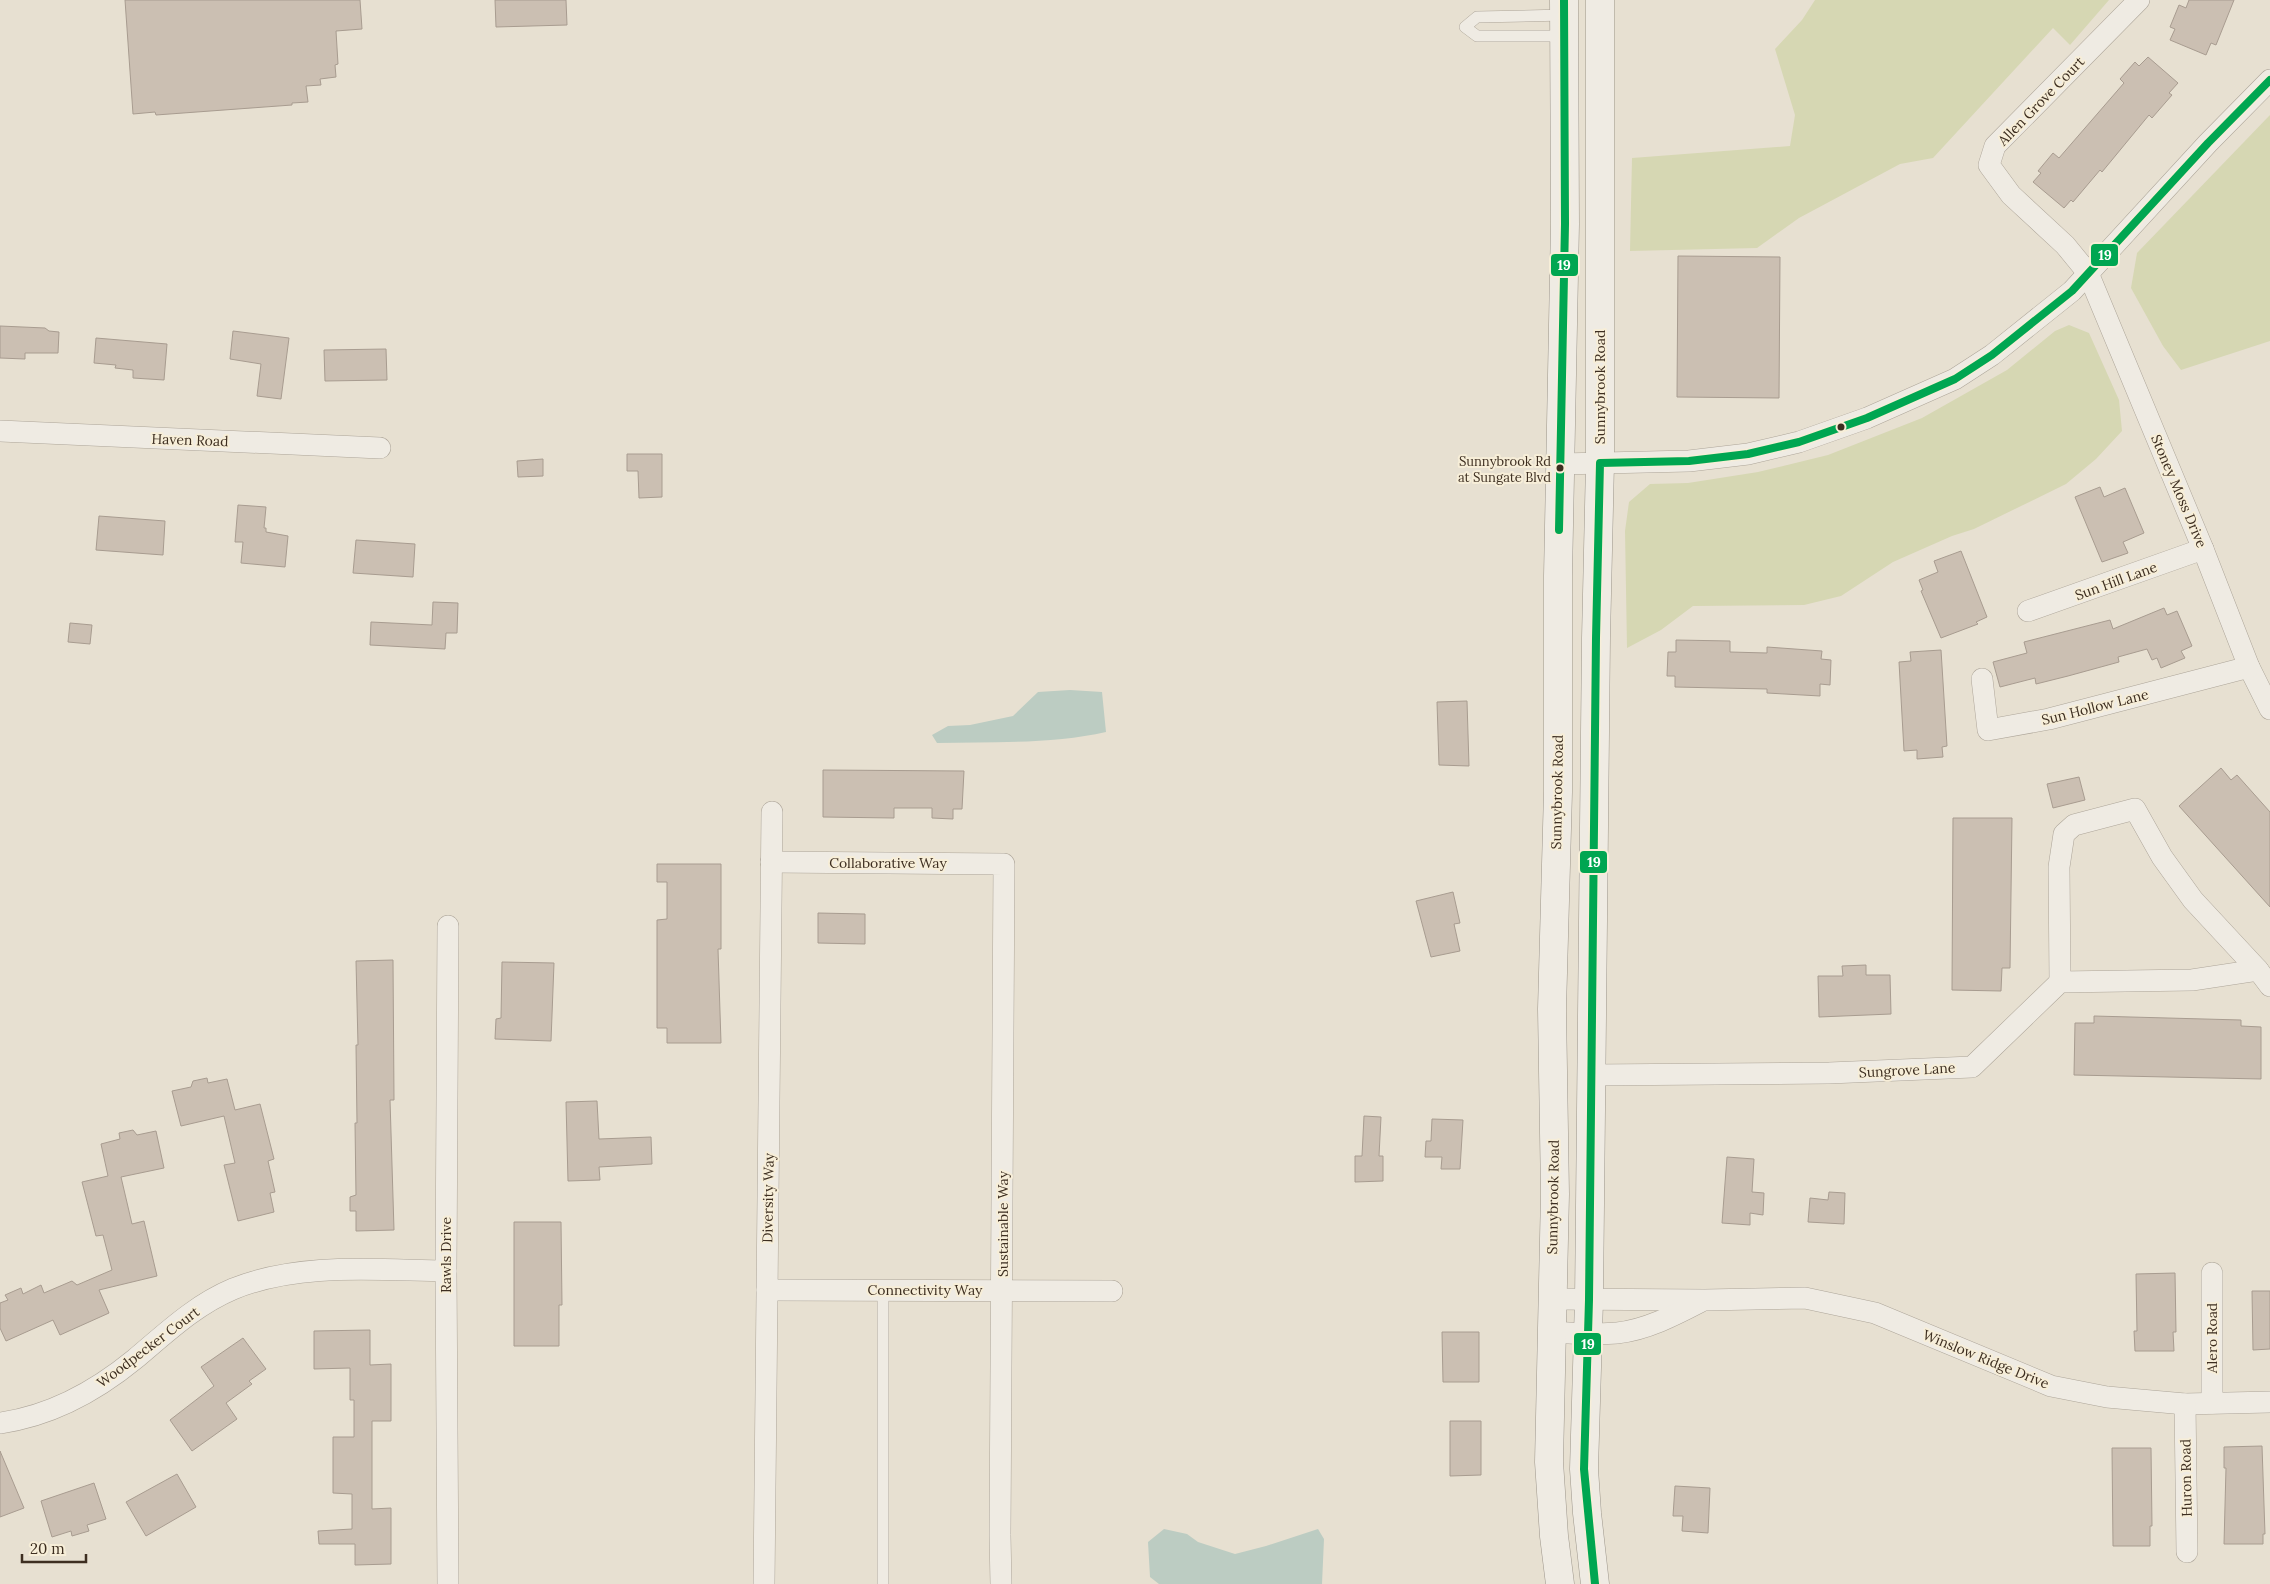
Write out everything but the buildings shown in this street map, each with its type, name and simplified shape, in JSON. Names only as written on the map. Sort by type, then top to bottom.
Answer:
[{"type":"main road","name":"Sunnybrook Road","points":[[1595,1584],[1584,1469],[1589,1300],[1600,463],[1600,0]]},
{"type":"main road","name":"Sunnybrook Road","points":[[1560,1584],[1554,1536],[1549,1462],[1554,1194],[1552,1010],[1558,792],[1558,576],[1565,224],[1564,17]]},
{"type":"street","name":"Allen Grove Court","points":[[2088,273],[2065,246],[2011,195],[1989,165],[1995,146],[2139,0]]},
{"type":"street","points":[[1560,464],[1688,462],[1748,454],[1799,442],[1867,418],[1955,379],[1992,355],[2072,291],[2208,143],[2270,80]]},
{"type":"street","name":"Stoney Moss Drive","points":[[2088,273],[2203,549],[2249,667],[2270,709]]},
{"type":"street","name":"Haven Road","points":[[0,431],[380,448]]},
{"type":"street","name":"Sun Hill Lane","points":[[2028,611],[2203,549]]},
{"type":"street","name":"Sun Hollow Lane","points":[[1982,679],[1988,730],[2049,719],[2249,667]]},
{"type":"street","points":[[2135,809],[2162,857],[2193,900],[2264,978],[2060,982],[2059,867],[2064,834],[2074,825],[2135,809]]},
{"type":"street","name":"Diversity Way","points":[[764,1584],[772,812]]},
{"type":"street","name":"Collaborative Way","points":[[771,862],[1004,864]]},
{"type":"street","name":"Sustainable Way","points":[[1002,1584],[1000,1535],[1004,864]]},
{"type":"street","name":"Rawls Drive","points":[[448,926],[446,1271],[448,1584]]},
{"type":"street","name":"Sungrove Lane","points":[[1591,1076],[1829,1073],[1972,1067],[2060,982]]},
{"type":"street","name":"Woodpecker Court","points":[[0,1423],[42,1414],[76,1400],[119,1371],[176,1323],[198,1308],[231,1290],[255,1281],[283,1274],[323,1270],[446,1271]]},
{"type":"street","name":"Alero Road","points":[[2212,1274],[2212,1403]]},
{"type":"street","name":"Connectivity Way","points":[[767,1290],[1112,1291]]},
{"type":"street","name":"Winslow Ridge Drive","points":[[1552,1298],[1589,1300],[1805,1298],[1876,1313],[2051,1386],[2107,1397],[2186,1404],[2270,1402]]},
{"type":"street","name":"Winslow Ridge Drive","points":[[1551,1332],[1619,1333],[1661,1321],[1705,1300]]},
{"type":"street","name":"Huron Road","points":[[2186,1404],[2188,1552]]},
{"type":"lane","points":[[1477,17],[1564,17],[1477,36],[1465,27],[1477,17]]},
{"type":"lane","points":[[882,1584],[883,1290]]},
{"type":"green space","points":[[1815,0],[2109,0],[2070,45],[2053,28],[1933,158],[1900,164],[1799,218],[1757,248],[1630,251],[1632,158],[1790,146],[1795,115],[1775,49],[1802,20]]},
{"type":"green space","points":[[2270,115],[2270,341],[2181,370],[2163,346],[2131,288],[2137,253]]},
{"type":"green space","points":[[2069,325],[2089,333],[2119,400],[2122,431],[2096,459],[2066,484],[1974,529],[1952,536],[1893,562],[1841,596],[1804,605],[1693,606],[1661,630],[1627,648],[1625,531],[1629,502],[1650,484],[1688,483],[1758,472],[1828,455],[1922,418],[2007,370],[2055,331]]},
{"type":"shaded area","points":[[1070,690],[1102,692],[1106,732],[1065,739],[1000,742],[937,743],[932,735],[948,726],[970,725],[1013,716],[1038,692]]},
{"type":"shaded area","points":[[1164,1529],[1187,1534],[1198,1542],[1235,1554],[1318,1529],[1324,1539],[1322,1584],[1159,1584],[1150,1577],[1148,1542]]},
{"type":"transit line","name":"19","points":[[1559,530],[1565,224],[1564,0]]},
{"type":"transit line","name":"19","points":[[1595,1584],[1584,1469],[1589,1300],[1596,638],[1600,463],[1689,461],[1748,454],[1799,442],[1867,418],[1955,379],[1992,355],[2072,291],[2208,143],[2270,80]]},
{"type":"place","name":"Sunnybrook Rd at Sungate Blvd","points":[[1560,468]]}]
